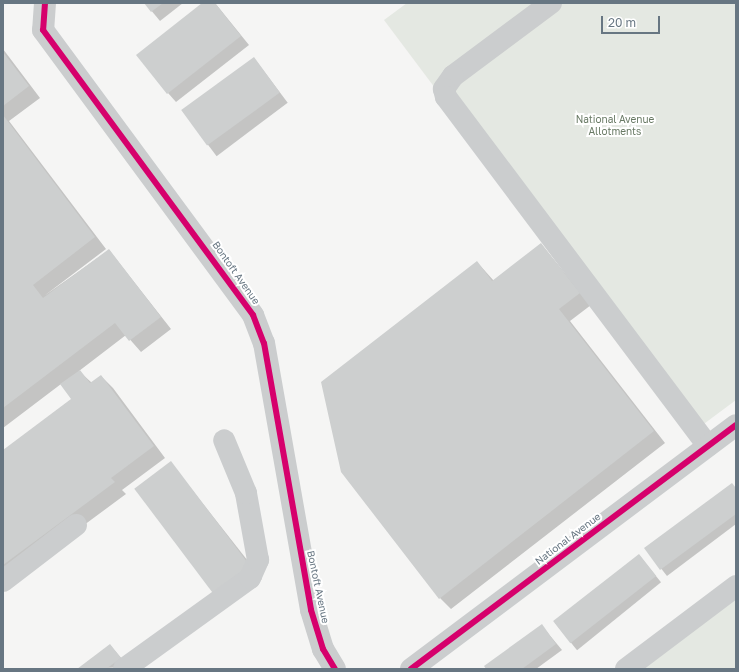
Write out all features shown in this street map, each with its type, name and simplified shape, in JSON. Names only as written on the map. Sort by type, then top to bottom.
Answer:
[{"type":"street","name":"Bontoft Avenue","points":[[45,3],[43,30],[253,315],[264,343],[310,610],[323,649],[335,669]]},
{"type":"street","points":[[551,3],[453,76],[444,89],[446,97],[708,446]]},
{"type":"street","name":"National Avenue","points":[[411,669],[736,425]]},
{"type":"street","points":[[124,669],[250,578],[253,572],[258,560],[246,493],[224,440]]},
{"type":"street","points":[[3,581],[76,526]]},
{"type":"street","points":[[626,669],[736,586]]},
{"type":"green space","name":"National Avenue Allotments","points":[[407,3],[736,3],[736,400],[693,432],[384,20]]},
{"type":"green space","points":[[736,593],[736,669],[634,669]]},
{"type":"building","points":[[144,3],[163,3],[151,12]]},
{"type":"building","points":[[202,3],[215,3],[241,36],[167,94],[136,55]]},
{"type":"building","points":[[3,52],[29,86],[3,106]]},
{"type":"building","points":[[254,57],[280,93],[207,145],[181,110]]},
{"type":"building","points":[[3,115],[95,237],[33,285],[43,298],[109,249],[161,317],[129,341],[115,323],[3,408]]},
{"type":"building","points":[[541,243],[580,293],[559,309],[654,431],[439,599],[341,472],[321,382],[477,261],[492,281]]},
{"type":"building","points":[[80,370],[90,383],[101,375],[154,446],[111,478],[115,482],[3,565],[3,450],[71,399],[60,384]]},
{"type":"building","points":[[171,461],[251,567],[214,595],[134,489]]},
{"type":"building","points":[[732,483],[736,488],[736,514],[660,570],[644,548]]},
{"type":"building","points":[[639,554],[656,576],[570,643],[553,621]]},
{"type":"building","points":[[542,624],[556,644],[522,669],[486,669],[484,666]]},
{"type":"building","points":[[110,644],[121,658],[106,669],[77,669]]},
{"type":"cycle path","points":[[45,3],[43,30],[253,315],[264,343],[311,610],[323,649],[335,669]]},
{"type":"cycle path","points":[[411,669],[736,425]]}]
